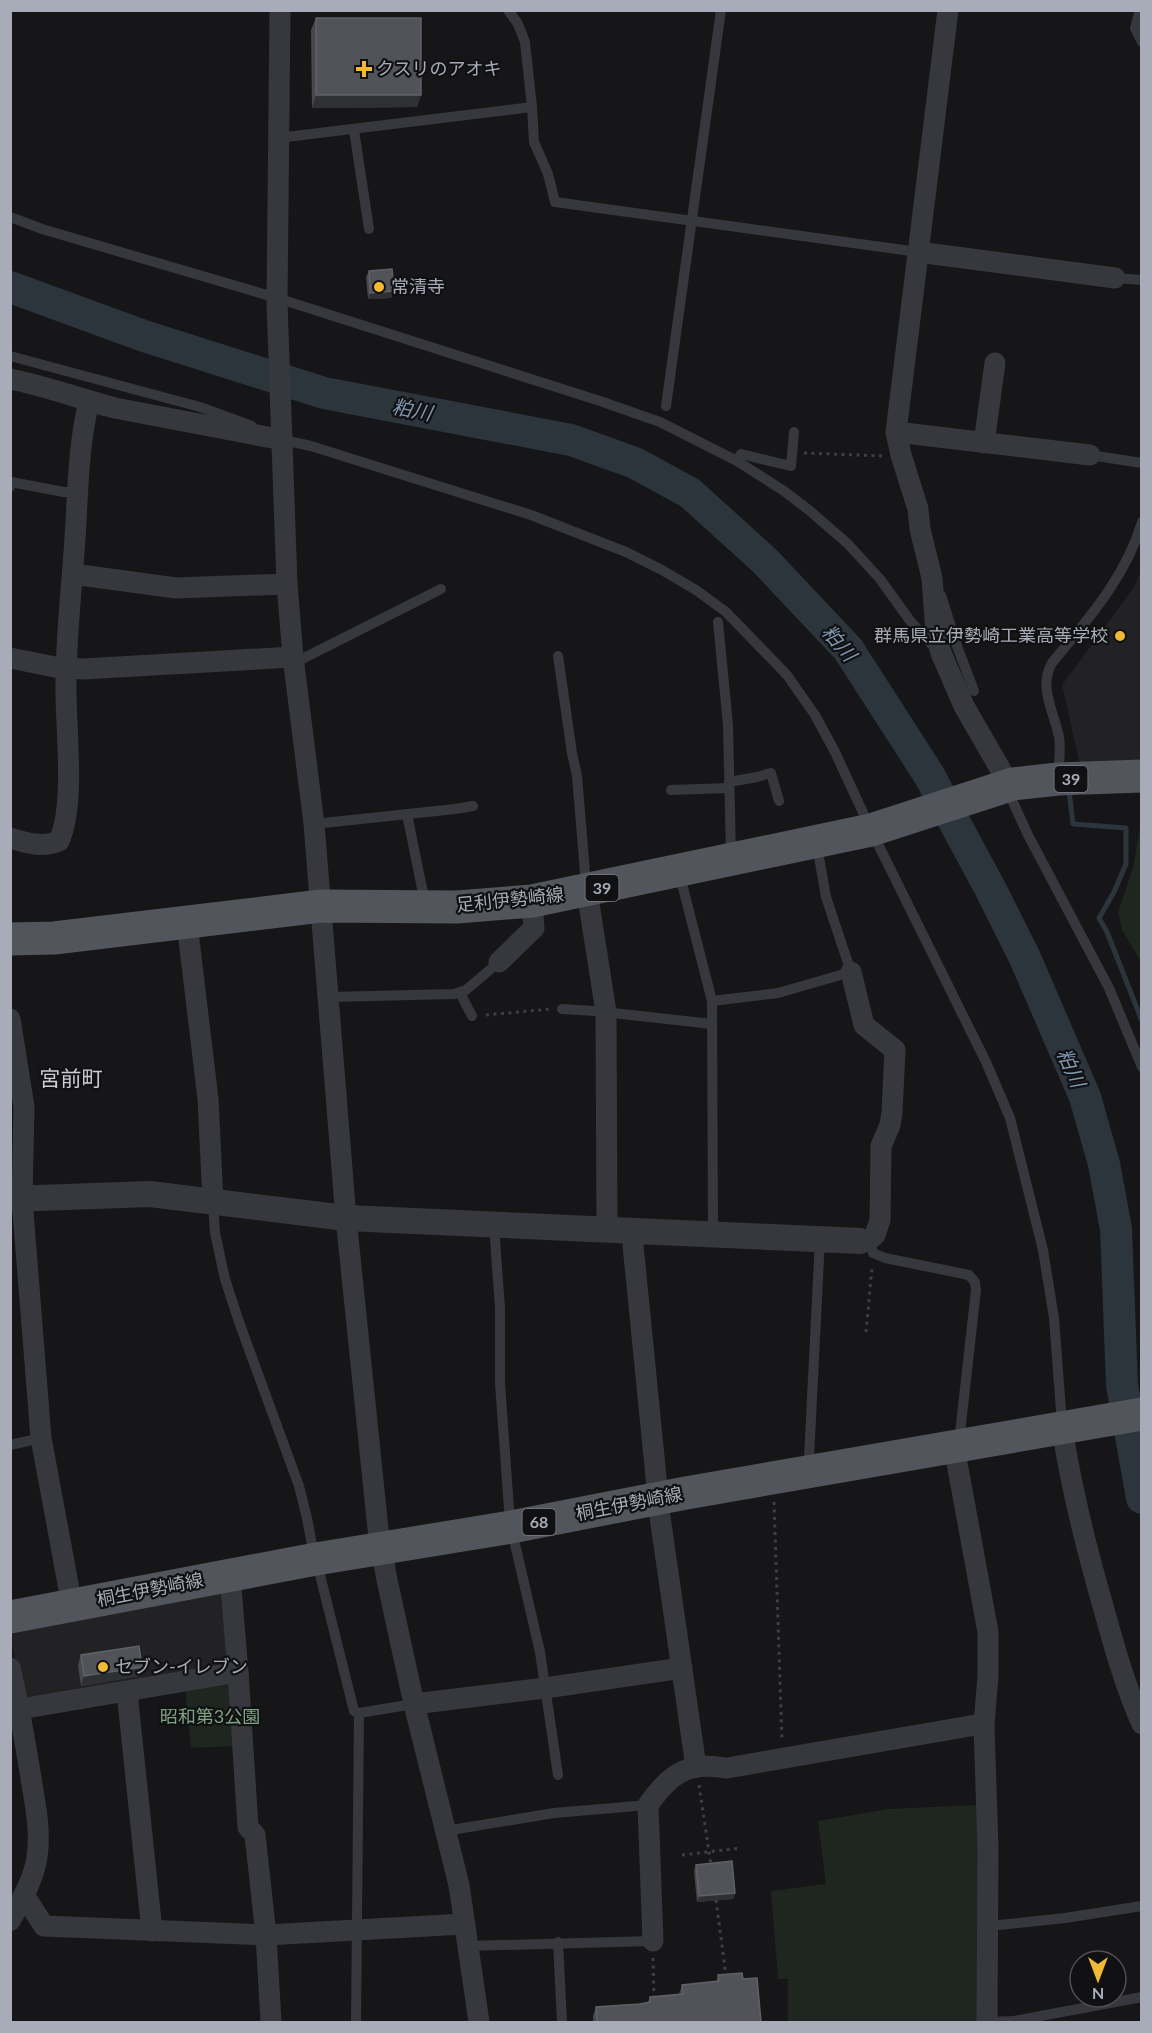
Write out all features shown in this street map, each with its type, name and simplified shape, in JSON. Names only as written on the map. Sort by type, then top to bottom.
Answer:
[{"type":"main road","name":"足利伊勢崎線","points":[[10,939],[54,938],[321,906],[480,906],[532,901],[874,830],[1003,787],[1058,779],[1142,776]]},
{"type":"main road","name":"桐生伊勢崎線","points":[[10,1617],[315,1559],[511,1527],[811,1471],[1142,1414]]},
{"type":"street","points":[[280,10],[277,301],[280,437],[287,584],[293,660],[314,825],[346,1218],[387,1580],[414,1704],[459,1885],[478,2022]]},
{"type":"street","points":[[948,10],[896,432],[918,509],[920,529],[933,578],[936,634],[941,653],[964,706],[1002,772],[1003,787]]},
{"type":"street","points":[[918,252],[1115,278]]},
{"type":"street","points":[[984,443],[995,363]]},
{"type":"street","points":[[10,379],[45,387],[89,402],[280,437]]},
{"type":"street","points":[[10,838],[37,844],[52,844],[59,841],[63,833],[68,786],[67,669],[78,492],[85,418],[89,402]]},
{"type":"street","points":[[896,432],[1090,455]]},
{"type":"street","points":[[73,574],[176,588],[287,584]]},
{"type":"street","points":[[10,657],[67,669],[293,660]]},
{"type":"street","points":[[587,891],[606,1012],[607,1229]]},
{"type":"street","points":[[499,962],[534,928],[532,901]]},
{"type":"street","points":[[187,923],[208,1099],[213,1201]]},
{"type":"street","points":[[16,1199],[150,1194],[346,1218],[820,1238],[868,1245],[879,1229],[881,1146],[890,1125],[892,1113],[895,1050],[864,1025],[851,972]]},
{"type":"street","points":[[10,1019],[24,1107],[16,1199],[40,1438],[72,1605]]},
{"type":"street","points":[[633,1230],[659,1499],[696,1767]]},
{"type":"street","points":[[1065,1427],[1066,1456],[1081,1524],[1115,1648],[1142,1724]]},
{"type":"street","points":[[958,1445],[957,1463],[988,1632],[988,1676],[984,1725],[989,1926],[987,2022]]},
{"type":"street","points":[[230,1575],[248,1827],[255,1835],[266,1935],[271,2022]]},
{"type":"street","points":[[10,1668],[20,1709],[37,1816],[38,1838],[37,1859],[24,1894],[10,1921]]},
{"type":"street","points":[[414,1704],[682,1668]]},
{"type":"street","points":[[20,1709],[238,1672]]},
{"type":"street","points":[[127,1692],[152,1931]]},
{"type":"street","points":[[652,1941],[648,1805],[660,1788],[682,1772],[696,1767],[727,1768],[984,1725]]},
{"type":"street","points":[[24,1894],[44,1926],[266,1935],[358,1928],[464,1924]]},
{"type":"lane","points":[[508,10],[518,24],[525,42],[534,142],[548,174],[555,202],[918,252]]},
{"type":"lane","points":[[666,406],[721,10]]},
{"type":"lane","points":[[1140,10],[1136,28],[1142,42]]},
{"type":"lane","points":[[278,138],[532,107]]},
{"type":"lane","points":[[354,130],[369,229]]},
{"type":"lane","points":[[10,217],[52,232],[600,401],[660,422],[737,461],[784,491],[848,544],[880,579],[911,622],[941,653]]},
{"type":"lane","points":[[1115,278],[1142,280]]},
{"type":"lane","points":[[10,356],[200,407],[280,437],[480,498],[604,542],[662,570],[696,590],[726,612],[755,640],[787,675],[815,715],[835,752],[986,1062],[1010,1118],[1043,1250],[1054,1318],[1065,1427]]},
{"type":"lane","points":[[737,461],[741,454],[791,466],[795,432]]},
{"type":"lane","points":[[1090,455],[1142,464]]},
{"type":"lane","points":[[10,487],[11,482],[64,492],[78,492]]},
{"type":"lane","points":[[1058,779],[1060,739],[1046,690],[1046,673],[1100,605],[1128,560],[1142,522]]},
{"type":"lane","points":[[933,578],[938,586],[974,691]]},
{"type":"lane","points":[[293,660],[441,589]]},
{"type":"lane","points":[[718,622],[728,725],[732,861]]},
{"type":"lane","points":[[558,656],[577,776],[587,891]]},
{"type":"lane","points":[[671,790],[729,785],[771,773],[779,801]]},
{"type":"lane","points":[[1003,787],[1109,988],[1142,1067]]},
{"type":"lane","points":[[314,825],[473,806]]},
{"type":"lane","points":[[407,814],[425,897],[425,907]]},
{"type":"lane","points":[[712,1001],[778,993],[851,972],[826,897],[816,843]]},
{"type":"lane","points":[[679,872],[712,1001],[713,1234]]},
{"type":"lane","points":[[328,997],[460,993],[499,962]]},
{"type":"lane","points":[[460,993],[472,1016]]},
{"type":"lane","points":[[562,1009],[712,1024]]},
{"type":"lane","points":[[213,1201],[214,1233],[225,1279],[299,1486],[354,1711],[359,1713],[414,1704]]},
{"type":"lane","points":[[494,1225],[500,1308],[500,1383],[511,1527],[540,1652],[558,1775]]},
{"type":"lane","points":[[811,1471],[809,1458],[820,1238]]},
{"type":"lane","points":[[868,1245],[885,1258],[969,1275],[975,1281],[975,1302],[958,1445]]},
{"type":"lane","points":[[10,1445],[40,1438]]},
{"type":"lane","points":[[356,2022],[359,1713]]},
{"type":"lane","points":[[445,1831],[554,1813],[648,1805]]},
{"type":"lane","points":[[989,1926],[1065,1918],[1142,1906]]},
{"type":"lane","points":[[467,1946],[652,1941]]},
{"type":"lane","points":[[558,1942],[562,2022]]},
{"type":"lane","points":[[987,2022],[1014,2021],[1142,1997]]},
{"type":"path","points":[[793,452],[892,457],[901,455]]},
{"type":"path","points":[[472,1016],[549,1008],[562,1009]]},
{"type":"path","points":[[866,1332],[868,1245]]},
{"type":"path","points":[[774,1495],[784,1758]]},
{"type":"path","points":[[696,1767],[711,1869]]},
{"type":"path","points":[[682,1855],[741,1848]]},
{"type":"path","points":[[716,1900],[727,1984]]},
{"type":"path","points":[[652,1941],[655,2005]]},
{"type":"shaded area","name":"群馬県立伊勢崎工業高等学校","points":[[1141,571],[1141,766],[1081,769],[1062,685],[1134,587]]},
{"type":"shaded area","points":[[224,1590],[232,1664],[24,1699],[10,1630]]},
{"type":"green space","points":[[1141,820],[1141,962],[1122,930],[1118,912],[1133,868]]},
{"type":"green space","name":"昭和第3公園","points":[[225,1682],[231,1689],[234,1746],[191,1748],[185,1688]]},
{"type":"green space","points":[[977,1805],[979,1861],[977,2022],[788,2022],[788,1979],[778,1979],[771,1891],[826,1884],[818,1821],[888,1809]]},
{"type":"building","name":"クスリのアオキ","points":[[316,18],[421,18],[421,95],[316,95]]},
{"type":"building","name":"常清寺","points":[[392,269],[394,291],[370,293],[369,271]]},
{"type":"building","points":[[139,1646],[142,1667],[84,1676],[81,1655]]},
{"type":"building","points":[[732,1861],[735,1893],[699,1896],[696,1865]]},
{"type":"building","points":[[742,1973],[743,1979],[757,1978],[761,2022],[597,2022],[596,2007],[650,2002],[650,1997],[683,1994],[682,1985],[719,1981],[718,1975]]},
{"type":"waterway","name":"粕川","points":[[10,287],[144,336],[324,393],[571,440],[635,463],[690,493],[765,561],[848,649],[929,775],[991,890],[1025,958],[1085,1097],[1104,1164],[1116,1229],[1122,1385],[1142,1498]]},
{"type":"waterway","points":[[1069,790],[1073,824],[1126,828],[1126,864],[1099,918],[1107,932],[1142,1021]]},
{"type":"place","name":"クスリのアオキ","points":[[364,69]]},
{"type":"place","name":"常清寺","points":[[379,287]]},
{"type":"place","name":"群馬県立伊勢崎工業高等学校","points":[[1120,636]]},
{"type":"place","name":"セブン-イレブン","points":[[103,1667]]},
{"type":"district","name":"宮前町","points":[[71,1079]]}]
